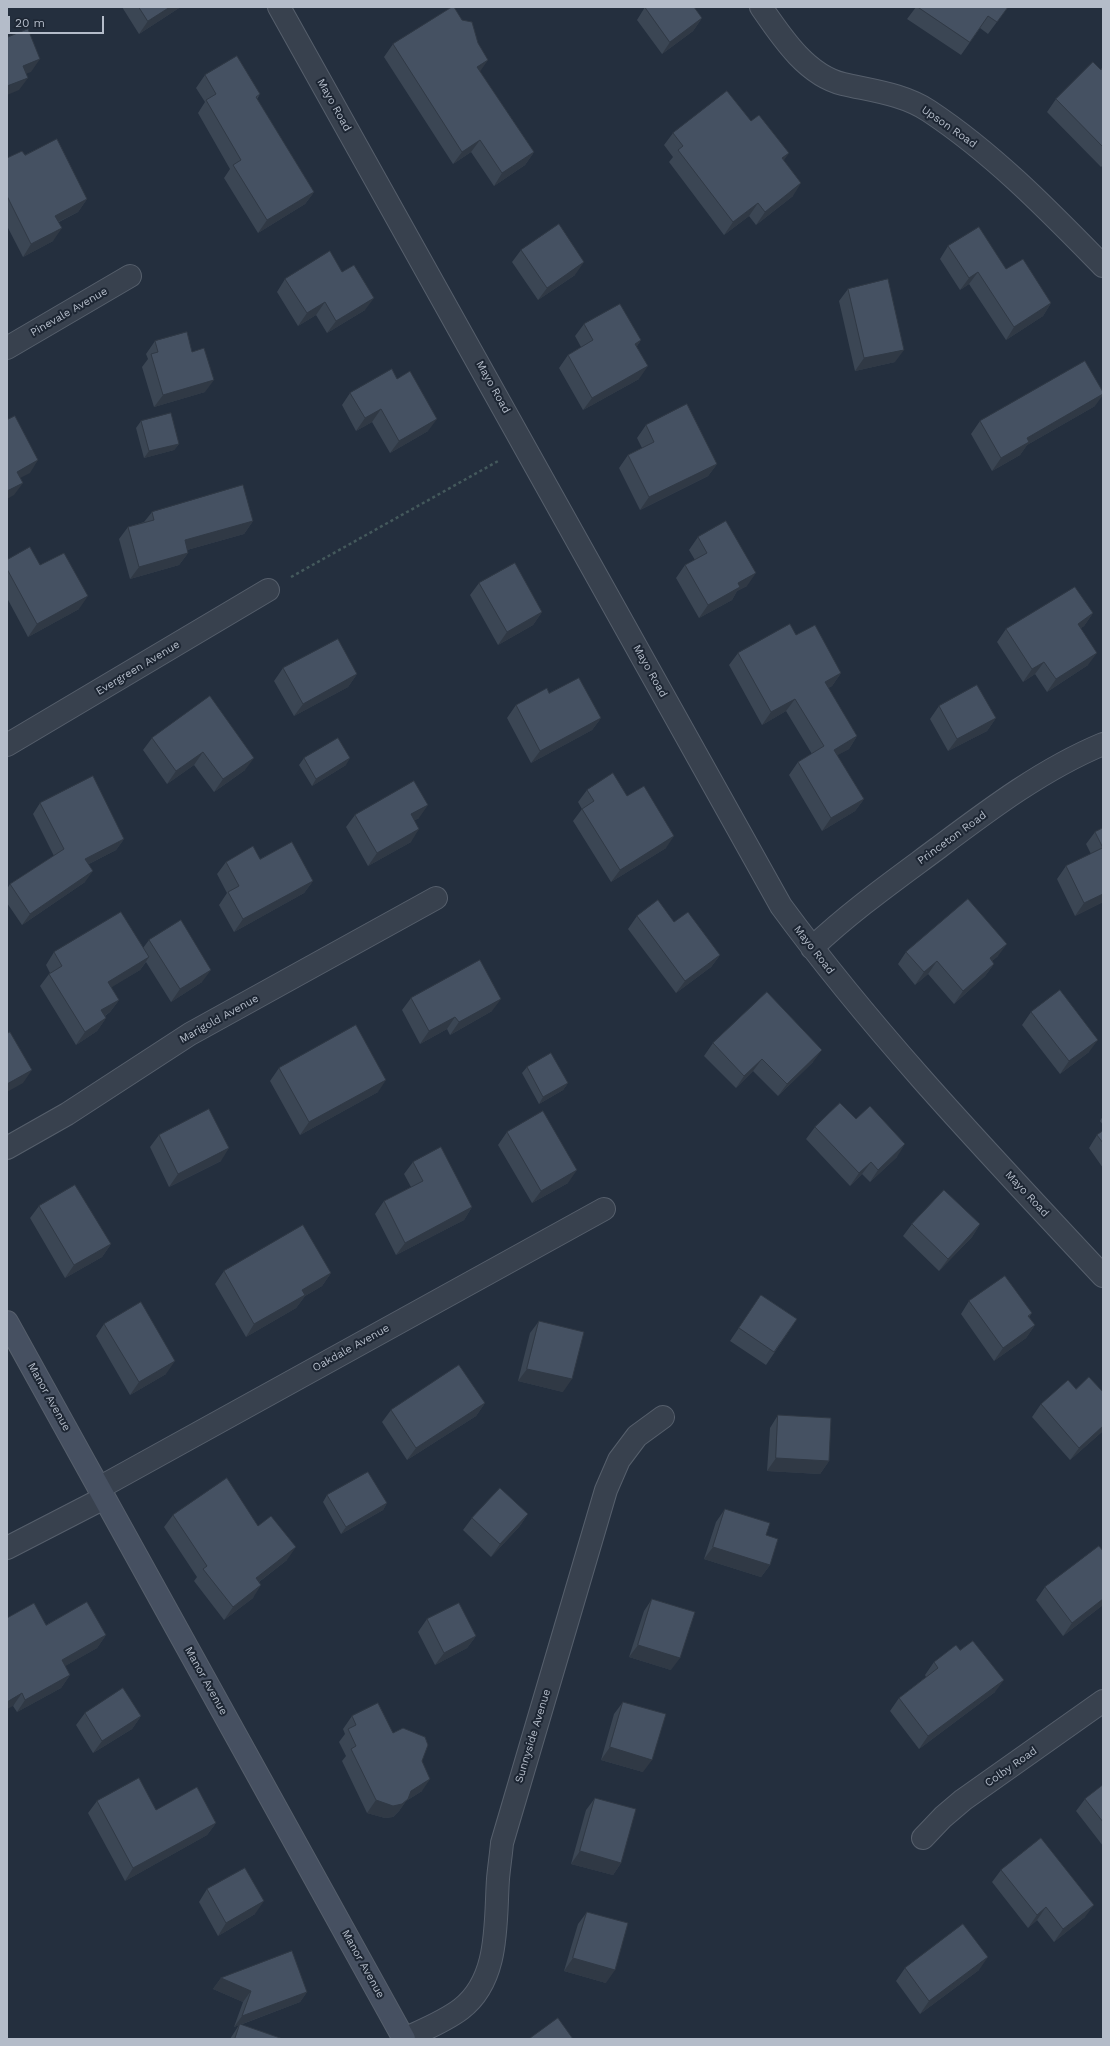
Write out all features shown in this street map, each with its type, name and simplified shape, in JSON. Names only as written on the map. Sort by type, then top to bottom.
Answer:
[{"type":"street","name":"Mayo Road","points":[[279,7],[525,446],[756,864],[781,906],[812,948],[936,1094],[1103,1276]]},
{"type":"street","name":"Upson Road","points":[[761,7],[787,44],[821,74],[842,84],[879,90],[904,99],[927,110],[956,130],[1012,177],[1057,219],[1103,266]]},
{"type":"street","name":"Pinevale Avenue","points":[[7,348],[130,276]]},
{"type":"street","name":"Evergreen Avenue","points":[[7,745],[268,590]]},
{"type":"street","name":"Princeton Road","points":[[812,948],[856,909],[980,817],[1027,785],[1072,758],[1103,744]]},
{"type":"street","name":"Marigold Avenue","points":[[7,1148],[66,1114],[190,1034],[436,898]]},
{"type":"street","name":"Oakdale Avenue","points":[[7,1548],[604,1209]]},
{"type":"street","name":"Manor Avenue","points":[[7,1322],[404,2039]]},
{"type":"street","name":"Sunnyside Avenue","points":[[404,2039],[461,2009],[477,1991],[489,1966],[496,1938],[498,1878],[502,1843],[606,1490],[620,1460],[637,1436],[663,1417]]},
{"type":"street","name":"Colby Road","points":[[923,1838],[943,1817],[963,1800],[1103,1701]]},
{"type":"path","points":[[268,590],[525,446]]},
{"type":"building","points":[[139,7],[170,7],[148,21]]},
{"type":"building","points":[[454,7],[462,20],[472,22],[478,43],[488,60],[477,67],[534,152],[502,173],[480,140],[462,152],[393,44]]},
{"type":"building","points":[[645,7],[694,7],[702,18],[670,42]]},
{"type":"building","points":[[918,7],[1008,7],[997,22],[988,16],[970,42]]},
{"type":"building","points":[[28,29],[40,59],[23,66],[28,78],[7,86],[7,37]]},
{"type":"building","points":[[237,56],[260,94],[256,97],[314,192],[267,220],[233,165],[241,160],[206,100],[216,94],[205,75]]},
{"type":"building","points":[[1093,62],[1101,70],[1102,68],[1103,70],[1103,147],[1056,99]]},
{"type":"building","points":[[727,91],[751,121],[759,115],[789,153],[782,158],[801,183],[765,212],[758,203],[733,222],[678,150],[683,146],[673,133]]},
{"type":"building","points":[[57,139],[87,199],[55,216],[62,228],[31,244],[7,196],[7,158],[22,151],[25,155]]},
{"type":"building","points":[[559,224],[584,262],[547,288],[521,250]]},
{"type":"building","points":[[979,227],[1006,269],[1023,259],[1051,303],[1014,327],[978,272],[969,278],[948,246]]},
{"type":"building","points":[[330,251],[342,272],[354,265],[374,298],[336,321],[325,302],[307,313],[285,279]]},
{"type":"building","points":[[888,279],[904,350],[864,358],[848,289]]},
{"type":"building","points":[[620,304],[641,340],[635,344],[648,366],[592,398],[568,355],[593,340],[584,324]]},
{"type":"building","points":[[187,332],[192,352],[204,348],[214,380],[163,395],[151,354],[158,352],[155,341]]},
{"type":"building","points":[[1085,361],[1103,394],[1027,438],[1029,442],[1001,458],[980,421]]},
{"type":"building","points":[[392,369],[397,379],[410,371],[437,419],[399,441],[381,409],[365,418],[350,393]]},
{"type":"building","points":[[687,404],[717,464],[649,497],[628,455],[654,442],[646,425]]},
{"type":"building","points":[[171,413],[179,444],[149,451],[141,421]]},
{"type":"building","points":[[15,416],[38,460],[17,472],[23,483],[7,491],[7,420]]},
{"type":"building","points":[[243,485],[253,521],[185,540],[188,553],[139,567],[128,527],[154,520],[152,512]]},
{"type":"building","points":[[726,521],[756,573],[738,583],[740,587],[708,605],[685,565],[707,553],[698,537]]},
{"type":"building","points":[[30,547],[40,565],[64,553],[88,596],[37,624],[7,569],[7,560]]},
{"type":"building","points":[[515,563],[542,612],[507,632],[479,583]]},
{"type":"building","points":[[1075,587],[1093,613],[1078,624],[1097,653],[1056,679],[1044,662],[1032,669],[1006,629]]},
{"type":"building","points":[[790,624],[796,635],[815,625],[841,673],[825,682],[857,736],[834,750],[864,799],[831,818],[798,762],[824,746],[795,699],[771,712],[738,653]]},
{"type":"building","points":[[338,639],[357,674],[303,704],[283,668]]},
{"type":"building","points":[[579,678],[601,718],[540,751],[516,705],[547,688],[549,693]]},
{"type":"building","points":[[977,685],[996,718],[957,739],[939,706]]},
{"type":"building","points":[[210,696],[254,758],[223,779],[203,752],[176,771],[152,738]]},
{"type":"building","points":[[338,738],[350,758],[316,779],[304,758]]},
{"type":"building","points":[[613,773],[627,796],[644,786],[674,836],[620,870],[582,809],[594,801],[587,790]]},
{"type":"building","points":[[93,776],[124,839],[85,859],[93,871],[30,914],[10,884],[64,849],[40,803]]},
{"type":"building","points":[[414,781],[428,805],[411,814],[419,829],[377,853],[355,815]]},
{"type":"building","points":[[1103,828],[1103,848],[1095,832]]},
{"type":"building","points":[[292,842],[313,881],[243,919],[228,892],[239,886],[226,862],[253,846],[260,859]]},
{"type":"building","points":[[1103,848],[1103,894],[1084,903],[1066,866]]},
{"type":"building","points":[[968,899],[1007,944],[990,958],[994,964],[963,991],[937,961],[924,972],[906,952]]},
{"type":"building","points":[[658,900],[674,922],[688,912],[720,955],[685,981],[637,916]]},
{"type":"building","points":[[121,912],[149,957],[108,982],[119,1000],[101,1010],[106,1018],[85,1032],[49,974],[62,966],[54,952]]},
{"type":"building","points":[[181,920],[211,970],[180,989],[149,940]]},
{"type":"building","points":[[480,960],[501,999],[459,1022],[455,1017],[429,1031],[411,998]]},
{"type":"building","points":[[1060,990],[1098,1040],[1069,1061],[1031,1012]]},
{"type":"building","points":[[767,992],[822,1050],[787,1084],[762,1059],[744,1076],[713,1043]]},
{"type":"building","points":[[356,1025],[386,1080],[309,1122],[279,1068]]},
{"type":"building","points":[[10,1032],[32,1070],[7,1084],[7,1034]]},
{"type":"building","points":[[551,1053],[568,1083],[543,1097],[527,1067]]},
{"type":"building","points":[[840,1103],[856,1119],[870,1106],[905,1144],[878,1170],[871,1162],[859,1173],[815,1127]]},
{"type":"building","points":[[209,1109],[229,1148],[178,1174],[159,1135]]},
{"type":"building","points":[[543,1111],[577,1170],[541,1191],[507,1132]]},
{"type":"building","points":[[1103,1131],[1103,1143],[1097,1135]]},
{"type":"building","points":[[441,1147],[472,1207],[405,1243],[384,1201],[423,1181],[413,1162]]},
{"type":"building","points":[[75,1185],[111,1244],[74,1265],[39,1206]]},
{"type":"building","points":[[944,1190],[980,1224],[948,1259],[912,1224]]},
{"type":"building","points":[[303,1225],[331,1273],[302,1290],[305,1295],[254,1324],[224,1271]]},
{"type":"building","points":[[1005,1276],[1032,1313],[1028,1316],[1035,1325],[1003,1348],[969,1301]]},
{"type":"building","points":[[761,1295],[797,1319],[774,1352],[739,1328]]},
{"type":"building","points":[[141,1302],[175,1361],[139,1382],[104,1324]]},
{"type":"building","points":[[539,1321],[584,1332],[572,1379],[527,1369]]},
{"type":"building","points":[[459,1365],[485,1403],[416,1448],[391,1410]]},
{"type":"building","points":[[1089,1377],[1103,1392],[1103,1426],[1079,1448],[1041,1404],[1068,1380],[1076,1389]]},
{"type":"building","points":[[778,1415],[831,1418],[829,1461],[776,1458]]},
{"type":"building","points":[[368,1472],[387,1503],[346,1527],[327,1495]]},
{"type":"building","points":[[227,1478],[258,1526],[271,1516],[296,1547],[256,1578],[261,1585],[233,1607],[203,1569],[207,1566],[173,1515]]},
{"type":"building","points":[[500,1488],[528,1514],[500,1544],[472,1518]]},
{"type":"building","points":[[725,1509],[770,1523],[766,1535],[778,1539],[770,1565],[713,1547]]},
{"type":"building","points":[[1099,1546],[1103,1551],[1103,1599],[1072,1623],[1045,1587]]},
{"type":"building","points":[[652,1599],[695,1612],[680,1658],[638,1645]]},
{"type":"building","points":[[87,1602],[106,1635],[62,1660],[70,1675],[25,1700],[22,1693],[7,1702],[7,1618],[34,1603],[46,1625]]},
{"type":"building","points":[[459,1603],[476,1636],[444,1653],[427,1619]]},
{"type":"building","points":[[973,1641],[1004,1680],[928,1736],[899,1698],[938,1668],[934,1662],[956,1645],[960,1650]]},
{"type":"building","points":[[123,1688],[141,1716],[102,1741],[85,1713]]},
{"type":"building","points":[[623,1702],[666,1714],[652,1760],[610,1747]]},
{"type":"building","points":[[378,1703],[393,1733],[403,1728],[425,1737],[428,1745],[422,1761],[430,1779],[411,1791],[408,1799],[402,1804],[393,1806],[376,1800],[351,1749],[356,1746],[348,1729],[356,1725],[352,1716]]},
{"type":"building","points":[[139,1778],[156,1810],[197,1787],[216,1823],[133,1868],[97,1801]]},
{"type":"building","points":[[1103,1785],[1103,1822],[1085,1799]]},
{"type":"building","points":[[595,1798],[636,1809],[621,1863],[580,1851]]},
{"type":"building","points":[[1041,1838],[1094,1905],[1063,1929],[1046,1907],[1037,1915],[1001,1870]]},
{"type":"building","points":[[245,1868],[264,1901],[226,1923],[207,1889]]},
{"type":"building","points":[[587,1912],[628,1923],[615,1970],[573,1958]]},
{"type":"building","points":[[963,1924],[988,1957],[929,2001],[905,1968]]},
{"type":"building","points":[[292,1951],[307,1992],[242,2016],[251,1991],[221,1978]]},
{"type":"building","points":[[558,2018],[573,2039],[529,2039]]},
{"type":"building","points":[[240,2024],[283,2039],[235,2039]]}]
